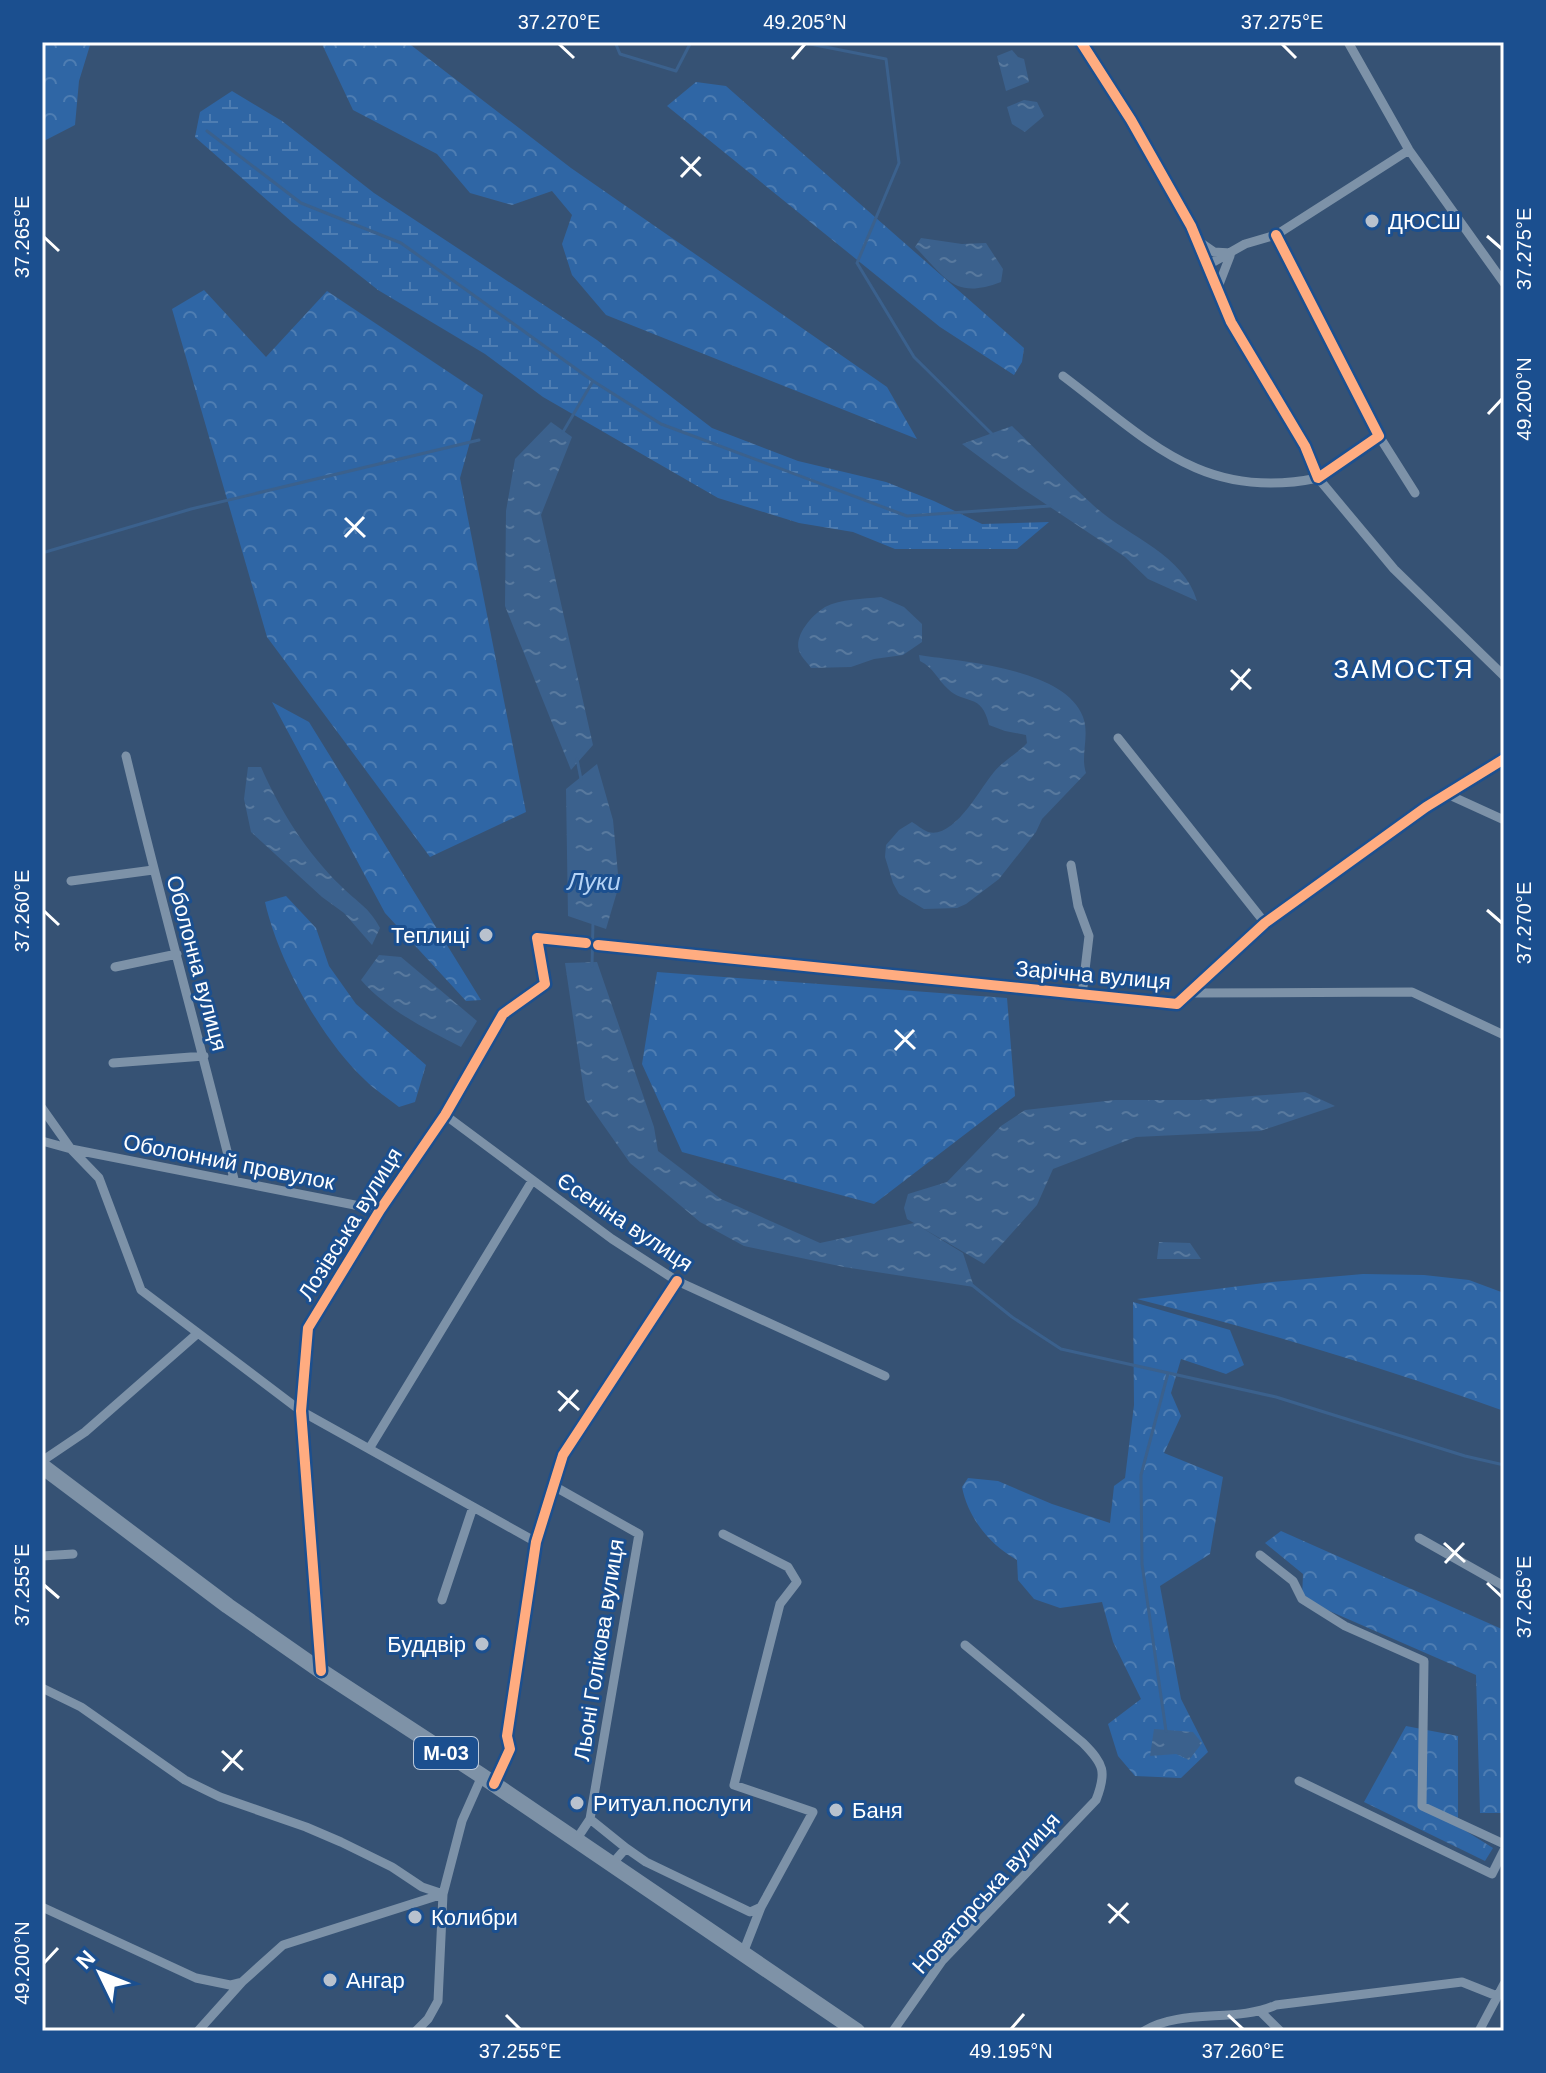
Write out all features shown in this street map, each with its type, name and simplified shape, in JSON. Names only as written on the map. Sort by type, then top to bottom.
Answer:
[{"type":"highway","name":"М-03","points":[[42,1464],[228,1606],[321,1671],[488,1780],[857,2031]]},
{"type":"street","points":[[1081,42],[1131,120],[1199,242],[1231,322],[1305,446],[1318,478],[1394,569],[1504,676]]},
{"type":"street","points":[[1348,42],[1409,150],[1504,283]]},
{"type":"street","points":[[1208,265],[1245,244],[1276,235],[1409,150]]},
{"type":"street","points":[[1276,235],[1379,436],[1415,493]]},
{"type":"street","points":[[1199,242],[1214,252],[1231,253]]},
{"type":"street","points":[[1218,289],[1231,253]]},
{"type":"street","points":[[1063,376],[1166,453],[1222,479],[1259,485],[1285,485],[1318,478],[1379,436]]},
{"type":"street","points":[[1118,738],[1265,923]]},
{"type":"street","name":"Оболонна вулиця","points":[[126,756],[234,1179]]},
{"type":"street","name":"Зарічна вулиця","points":[[598,945],[1177,1004],[1265,923],[1447,794],[1504,759]]},
{"type":"street","points":[[1447,794],[1504,820]]},
{"type":"street","name":"Зарічна вулиця","points":[[1071,865],[1078,906],[1089,936],[1082,995]]},
{"type":"street","points":[[71,881],[153,870]]},
{"type":"street","name":"Лозівська вулиця","points":[[321,1671],[301,1411],[308,1328],[380,1210],[445,1115],[503,1014],[545,984],[537,938],[586,943]]},
{"type":"street","points":[[115,967],[177,954]]},
{"type":"street","points":[[1191,993],[1412,992],[1504,1035]]},
{"type":"street","points":[[113,1063],[204,1056]]},
{"type":"street","points":[[42,1108],[71,1149],[99,1178],[141,1290],[301,1411],[536,1542]]},
{"type":"street","name":"Єсеніна вулиця","points":[[445,1115],[612,1239],[677,1281],[885,1376]]},
{"type":"street","name":"Оболонний провулок","points":[[42,1141],[380,1210]]},
{"type":"street","points":[[369,1449],[532,1181]]},
{"type":"street","points":[[416,2031],[428,2019],[438,2001],[443,1894],[462,1821],[510,1749],[507,1736],[536,1542],[552,1485],[563,1455],[677,1281]]},
{"type":"street","points":[[42,1464],[85,1432],[198,1333]]},
{"type":"street","name":"Льоні Голікова вулиця","points":[[552,1485],[639,1534],[590,1819],[576,1840]]},
{"type":"street","points":[[442,1600],[473,1507]]},
{"type":"street","points":[[723,1534],[788,1567],[797,1582],[780,1604],[734,1785],[813,1812],[761,1907],[743,1953]]},
{"type":"street","points":[[1419,1538],[1504,1586]]},
{"type":"street","points":[[42,1556],[73,1554]]},
{"type":"street","points":[[1260,1555],[1293,1581],[1302,1599],[1345,1626],[1424,1661],[1422,1806],[1504,1847],[1492,1874],[1299,1781]]},
{"type":"street","name":"Новаторська вулиця","points":[[893,2031],[942,1961],[1096,1800],[1104,1780],[1100,1759],[965,1645]]},
{"type":"street","points":[[42,1688],[81,1707],[203,1790],[306,1827],[392,1867],[422,1887],[443,1894]]},
{"type":"street","points":[[590,1819],[646,1862],[750,1912],[761,1907]]},
{"type":"street","points":[[612,1864],[626,1848]]},
{"type":"street","points":[[198,2031],[242,1982],[283,1945],[443,1894]]},
{"type":"street","points":[[42,1907],[196,1978],[230,1985],[242,1982]]},
{"type":"street","points":[[1144,2031],[1164,2023],[1212,2015],[1261,2012],[1276,2005],[1462,1982],[1497,1996]]},
{"type":"street","points":[[1479,2031],[1504,1984]]},
{"type":"street","points":[[1261,2012],[1280,2031]]},
{"type":"green space","points":[[42,42],[91,42],[79,81],[75,125],[42,142]]},
{"type":"green space","points":[[321,42],[407,42],[571,168],[887,387],[917,439],[606,315],[572,275],[562,244],[572,215],[552,191],[512,205],[470,193],[437,154],[353,110]]},
{"type":"green space","points":[[696,82],[726,86],[1024,348],[1022,362],[1014,375],[940,327],[667,106]]},
{"type":"green space","points":[[232,91],[282,121],[374,193],[597,340],[712,428],[798,461],[886,482],[982,524],[1049,522],[1017,549],[895,549],[853,532],[799,523],[718,498],[543,397],[485,354],[378,290],[292,222],[195,137],[200,112]]},
{"type":"green space","points":[[204,290],[266,357],[327,291],[483,395],[460,478],[526,812],[430,857],[267,637],[172,309]]},
{"type":"green space","points":[[272,702],[309,722],[481,1000],[466,1001],[385,913]]},
{"type":"green space","points":[[286,896],[316,928],[329,966],[356,1004],[426,1065],[415,1102],[399,1107],[373,1087],[349,1063],[317,1021],[280,949],[265,902]]},
{"type":"green space","points":[[657,972],[1007,998],[1015,1096],[874,1204],[682,1152],[642,1064]]},
{"type":"green space","points":[[1363,1274],[1424,1275],[1469,1280],[1504,1293],[1504,1411],[1322,1350],[1137,1299],[1272,1282]]},
{"type":"green space","points":[[1133,1302],[1230,1330],[1244,1365],[1226,1374],[1181,1359],[1171,1393],[1181,1416],[1164,1453],[1223,1477],[1210,1554],[1160,1586],[1181,1699],[1208,1752],[1181,1778],[1135,1776],[1118,1756],[1108,1724],[1141,1699],[1113,1642],[1102,1602],[1060,1608],[1034,1599],[1018,1580],[1017,1560],[998,1547],[975,1520],[962,1487],[968,1478],[998,1481],[1052,1504],[1110,1523],[1114,1486],[1125,1478],[1134,1405]]},
{"type":"green space","points":[[1281,1531],[1504,1630],[1504,1813],[1480,1813],[1476,1675],[1302,1599],[1303,1574],[1265,1543]]},
{"type":"green space","points":[[1406,1726],[1458,1736],[1458,1826],[1493,1848],[1485,1861],[1364,1802]]},
{"type":"water","points":[[1012,50],[1024,59],[1029,82],[1006,91],[997,56]]},
{"type":"water","points":[[1024,100],[1037,102],[1044,116],[1025,132],[1012,124],[1007,107]]},
{"type":"water","points":[[921,238],[962,244],[986,243],[1003,269],[1001,282],[972,288],[952,283],[915,247]]},
{"type":"water","points":[[551,422],[572,437],[541,515],[593,745],[571,770],[505,606],[506,511],[515,459]]},
{"type":"water","points":[[1012,426],[1093,505],[1167,558],[1190,584],[1197,601],[1148,579],[1125,557],[962,444]]},
{"type":"water","points":[[881,597],[904,607],[922,624],[922,642],[903,655],[874,659],[851,667],[811,668],[798,647],[801,634],[814,615],[838,602]]},
{"type":"water","points":[[919,655],[1011,670],[1035,678],[1073,701],[1085,724],[1086,773],[1042,819],[1036,832],[999,879],[957,908],[924,909],[899,894],[885,857],[886,845],[899,830],[912,822],[928,832],[948,828],[966,811],[998,768],[1027,743],[1026,735],[989,725],[977,703],[954,694],[920,661]]},
{"type":"water","name":"Луки","points":[[597,764],[613,820],[619,885],[606,929],[568,916],[566,789]]},
{"type":"water","points":[[248,767],[261,767],[286,816],[306,846],[376,921],[380,928],[372,945],[344,913],[251,832],[244,799]]},
{"type":"water","points":[[379,955],[401,957],[477,1021],[461,1047],[395,1010],[361,980]]},
{"type":"water","points":[[597,962],[654,1127],[658,1151],[721,1199],[820,1243],[914,1223],[963,1253],[974,1287],[844,1267],[744,1246],[700,1222],[630,1163],[585,1099],[565,963]]},
{"type":"water","points":[[1305,1092],[1335,1106],[1260,1131],[1136,1137],[1053,1169],[1037,1205],[984,1264],[907,1219],[904,1208],[908,1194],[947,1182],[1001,1126],[1025,1110],[1115,1100],[1199,1100]]},
{"type":"water","points":[[1159,1242],[1190,1243],[1201,1259],[1157,1259]]},
{"type":"water","points":[[1154,1729],[1193,1732],[1202,1743],[1189,1760],[1176,1754],[1150,1756]]},
{"type":"waterway","points":[[615,42],[620,54],[676,71],[691,42]]},
{"type":"waterway","points":[[800,42],[886,59],[899,163],[857,263],[914,357],[992,434]]},
{"type":"waterway","points":[[207,131],[301,203],[401,243],[593,381],[563,432]]},
{"type":"waterway","points":[[593,381],[661,424],[907,516],[1050,506]]},
{"type":"waterway","points":[[42,553],[191,509],[479,440]]},
{"type":"waterway","points":[[577,759],[581,779]]},
{"type":"waterway","points":[[592,966],[593,922]]},
{"type":"waterway","points":[[972,1285],[1012,1317],[1061,1349],[1276,1397],[1465,1456],[1504,1465]]},
{"type":"waterway","points":[[1166,1731],[1142,1564],[1141,1475],[1168,1373]]},
{"type":"cycle path","points":[[1081,42],[1131,120],[1191,226],[1231,322],[1305,446],[1318,478],[1379,436],[1276,235]]},
{"type":"cycle path","points":[[598,945],[1177,1004],[1265,923],[1426,807],[1504,759]]},
{"type":"cycle path","points":[[321,1671],[301,1411],[308,1328],[380,1210],[445,1115],[503,1014],[545,984],[537,938],[586,943]]},
{"type":"cycle path","points":[[494,1784],[510,1749],[507,1736],[536,1542],[563,1455],[677,1281]]},
{"type":"place","name":"ДЮСШ","points":[[1372,221]]},
{"type":"place","name":"Теплиці","points":[[486,935]]},
{"type":"place","name":"Буддвір","points":[[482,1644]]},
{"type":"place","name":"Ритуал.послуги","points":[[577,1803]]},
{"type":"place","name":"Баня","points":[[836,1810]]},
{"type":"place","name":"Колибри","points":[[415,1917]]},
{"type":"place","name":"Ангар","points":[[330,1980]]},
{"type":"district","name":"ЗАМОСТЯ","points":[[1404,669]]}]
